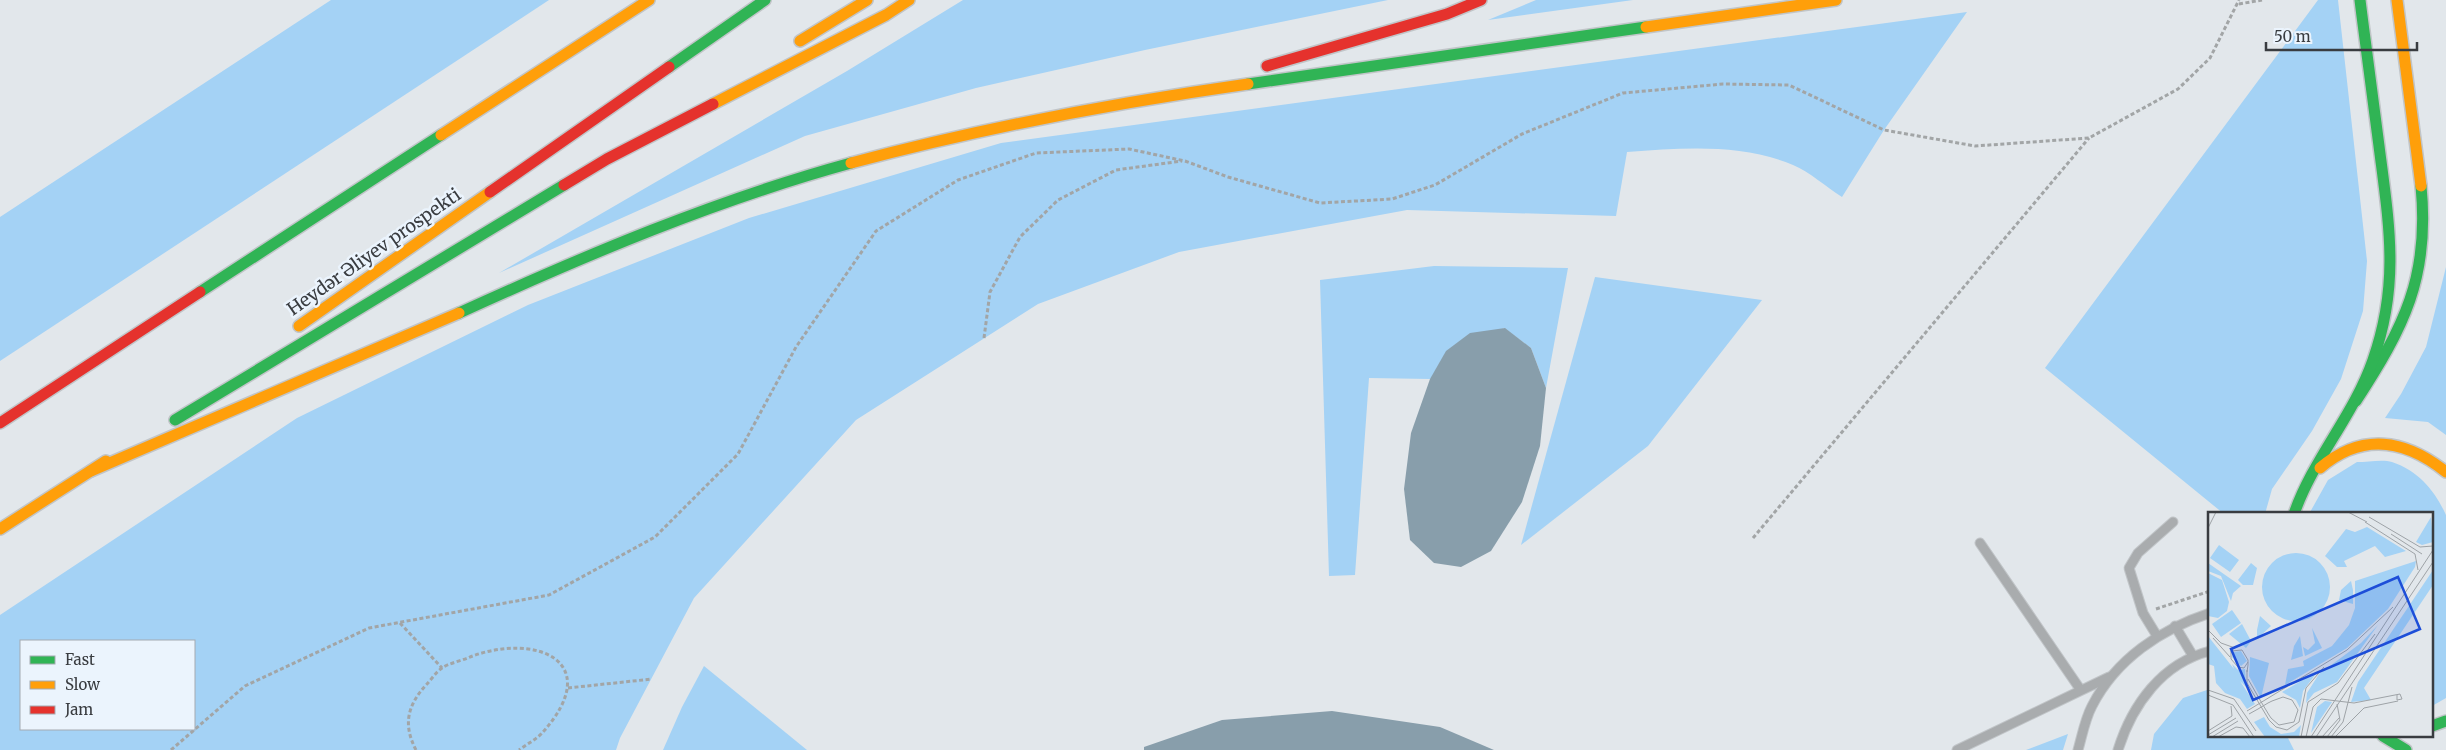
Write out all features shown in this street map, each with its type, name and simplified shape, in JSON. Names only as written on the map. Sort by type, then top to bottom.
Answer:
[{"type":"main road","points":[[0,423],[649,0]]},
{"type":"main road","name":"Heydər Əliyev prospekti","points":[[286,335],[765,0]]},
{"type":"main road","points":[[792,46],[867,0]]},
{"type":"main road","points":[[607,159],[886,15],[909,0]]},
{"type":"main road","points":[[1154,97],[1412,25],[1481,0]]},
{"type":"main road","points":[[91,471],[423,330],[577,259],[709,209],[836,167],[910,147],[1013,123],[1154,97],[1836,0]]},
{"type":"main road","points":[[2356,401],[2380,342],[2389,304],[2392,268],[2390,229],[2360,0]]},
{"type":"main road","points":[[2295,512],[2304,488],[2394,339],[2408,307],[2419,270],[2424,233],[2421,183],[2397,0]]},
{"type":"main road","points":[[0,529],[91,471],[749,72]]},
{"type":"main road","points":[[164,420],[245,363]]},
{"type":"main road","points":[[91,471],[140,437]]},
{"type":"main road","points":[[2304,488],[2328,459],[2343,450],[2363,444],[2384,443],[2405,447],[2425,456],[2446,472]]},
{"type":"main road","points":[[2434,725],[2446,721]]},
{"type":"main road","points":[[2386,738],[2406,750]]},
{"type":"lane","points":[[2157,636],[2143,613],[2130,568],[2138,553],[2173,522]]},
{"type":"lane","points":[[1980,543],[2080,690]]},
{"type":"lane","points":[[1957,750],[2110,676],[2157,636],[2175,626],[2208,613]]},
{"type":"lane","points":[[2175,626],[2193,656]]},
{"type":"lane","points":[[2118,750],[2126,724],[2143,698],[2165,673],[2193,656],[2208,652]]},
{"type":"lane","points":[[2078,750],[2091,707],[2110,676]]},
{"type":"path","points":[[1753,538],[2089,138],[2178,89],[2210,58],[2239,2],[2262,0]]},
{"type":"path","points":[[195,729],[245,686],[369,628],[550,595],[655,537],[738,454],[796,347],[876,232],[958,180],[1036,153],[1129,149],[1185,161],[1228,177],[1320,204],[1392,199],[1435,185],[1522,134],[1623,93],[1723,84],[1789,85],[1884,130],[1975,146],[2089,138]]},
{"type":"path","points":[[984,338],[990,292],[1020,237],[1058,200],[1116,170],[1185,161]]},
{"type":"path","points":[[2143,613],[2208,592]]},
{"type":"path","points":[[399,623],[442,668]]},
{"type":"path","points":[[416,750],[410,738],[407,718],[419,692],[442,668],[490,650],[523,646],[549,653],[564,667],[568,688],[561,709],[542,733],[519,750]]},
{"type":"path","points":[[568,688],[652,678]]},
{"type":"path","points":[[171,750],[194,730]]},
{"type":"shaded area","points":[[331,0],[549,0],[0,361],[0,217]]},
{"type":"shaded area","points":[[963,0],[1388,0],[1145,50],[976,88],[805,136],[499,273],[847,71]]},
{"type":"shaded area","points":[[1536,0],[1633,0],[1488,20]]},
{"type":"shaded area","points":[[2318,0],[2338,0],[2367,261],[2363,311],[2341,379],[2312,431],[2272,489],[2266,512],[2222,512],[2045,368]]},
{"type":"shaded area","points":[[1967,12],[1884,130],[1842,197],[1793,165],[1753,153],[1712,149],[1669,149],[1627,152],[1616,216],[1407,210],[1179,252],[1038,304],[856,420],[694,598],[620,738],[616,750],[0,750],[0,615],[297,418],[528,305],[749,218],[1001,143]]},
{"type":"shaded area","points":[[1434,266],[1568,268],[1546,388],[1531,348],[1504,328],[1430,379],[1369,378],[1355,575],[1329,576],[1320,280]]},
{"type":"shaded area","points":[[2446,267],[2446,435],[2428,422],[2385,418],[2401,394],[2426,347]]},
{"type":"shaded area","points":[[1595,277],[1762,300],[1648,446],[1521,545]]},
{"type":"shaded area","points":[[2357,462],[2392,462],[2418,476],[2437,498],[2446,515],[2446,698],[2434,705],[2434,512],[2310,512],[2328,480]]},
{"type":"shaded area","points":[[704,666],[807,750],[663,750],[682,707]]},
{"type":"shaded area","points":[[2208,690],[2208,738],[2288,738],[2294,750],[2151,750],[2154,734],[2183,698]]},
{"type":"shaded area","points":[[2068,734],[2063,750],[2026,750]]},
{"type":"building","points":[[1505,328],[1531,348],[1546,388],[1540,446],[1522,502],[1491,551],[1461,567],[1434,563],[1410,540],[1404,489],[1411,433],[1430,379],[1446,351],[1470,333]]},
{"type":"building","points":[[1332,711],[1440,727],[1494,750],[1144,750],[1144,747],[1222,720]]},
{"type":"traffic: fast","points":[[669,67],[765,0]]},
{"type":"traffic: fast","points":[[2295,512],[2312,474],[2365,380],[2373,360],[2387,305],[2390,253],[2389,228],[2360,0]]},
{"type":"traffic: fast","points":[[1248,84],[1646,27]]},
{"type":"traffic: fast","points":[[200,292],[441,135]]},
{"type":"traffic: fast","points":[[459,313],[555,270],[701,211],[851,163]]},
{"type":"traffic: fast","points":[[175,420],[564,185]]},
{"type":"traffic: fast","points":[[2356,401],[2388,349],[2410,300],[2417,275],[2421,248],[2423,218],[2421,186]]},
{"type":"traffic: fast","points":[[2434,725],[2446,721]]},
{"type":"traffic: fast","points":[[2386,738],[2406,750]]},
{"type":"traffic: slow","points":[[441,135],[649,0]]},
{"type":"traffic: slow","points":[[800,41],[867,0]]},
{"type":"traffic: slow","points":[[713,104],[886,15],[909,0]]},
{"type":"traffic: slow","points":[[1646,27],[1836,0]]},
{"type":"traffic: slow","points":[[2397,0],[2421,186]]},
{"type":"traffic: slow","points":[[851,163],[900,150],[1048,118],[1148,99],[1248,84]]},
{"type":"traffic: slow","points":[[299,326],[490,192]]},
{"type":"traffic: slow","points":[[91,471],[459,313]]},
{"type":"traffic: slow","points":[[2320,468],[2336,456],[2352,449],[2383,444],[2415,452],[2446,472]]},
{"type":"traffic: slow","points":[[0,529],[106,461]]},
{"type":"traffic: jam","points":[[1267,66],[1447,14],[1481,0]]},
{"type":"traffic: jam","points":[[490,192],[669,67]]},
{"type":"traffic: jam","points":[[564,185],[607,159],[713,104]]},
{"type":"traffic: jam","points":[[0,423],[200,292]]}]
